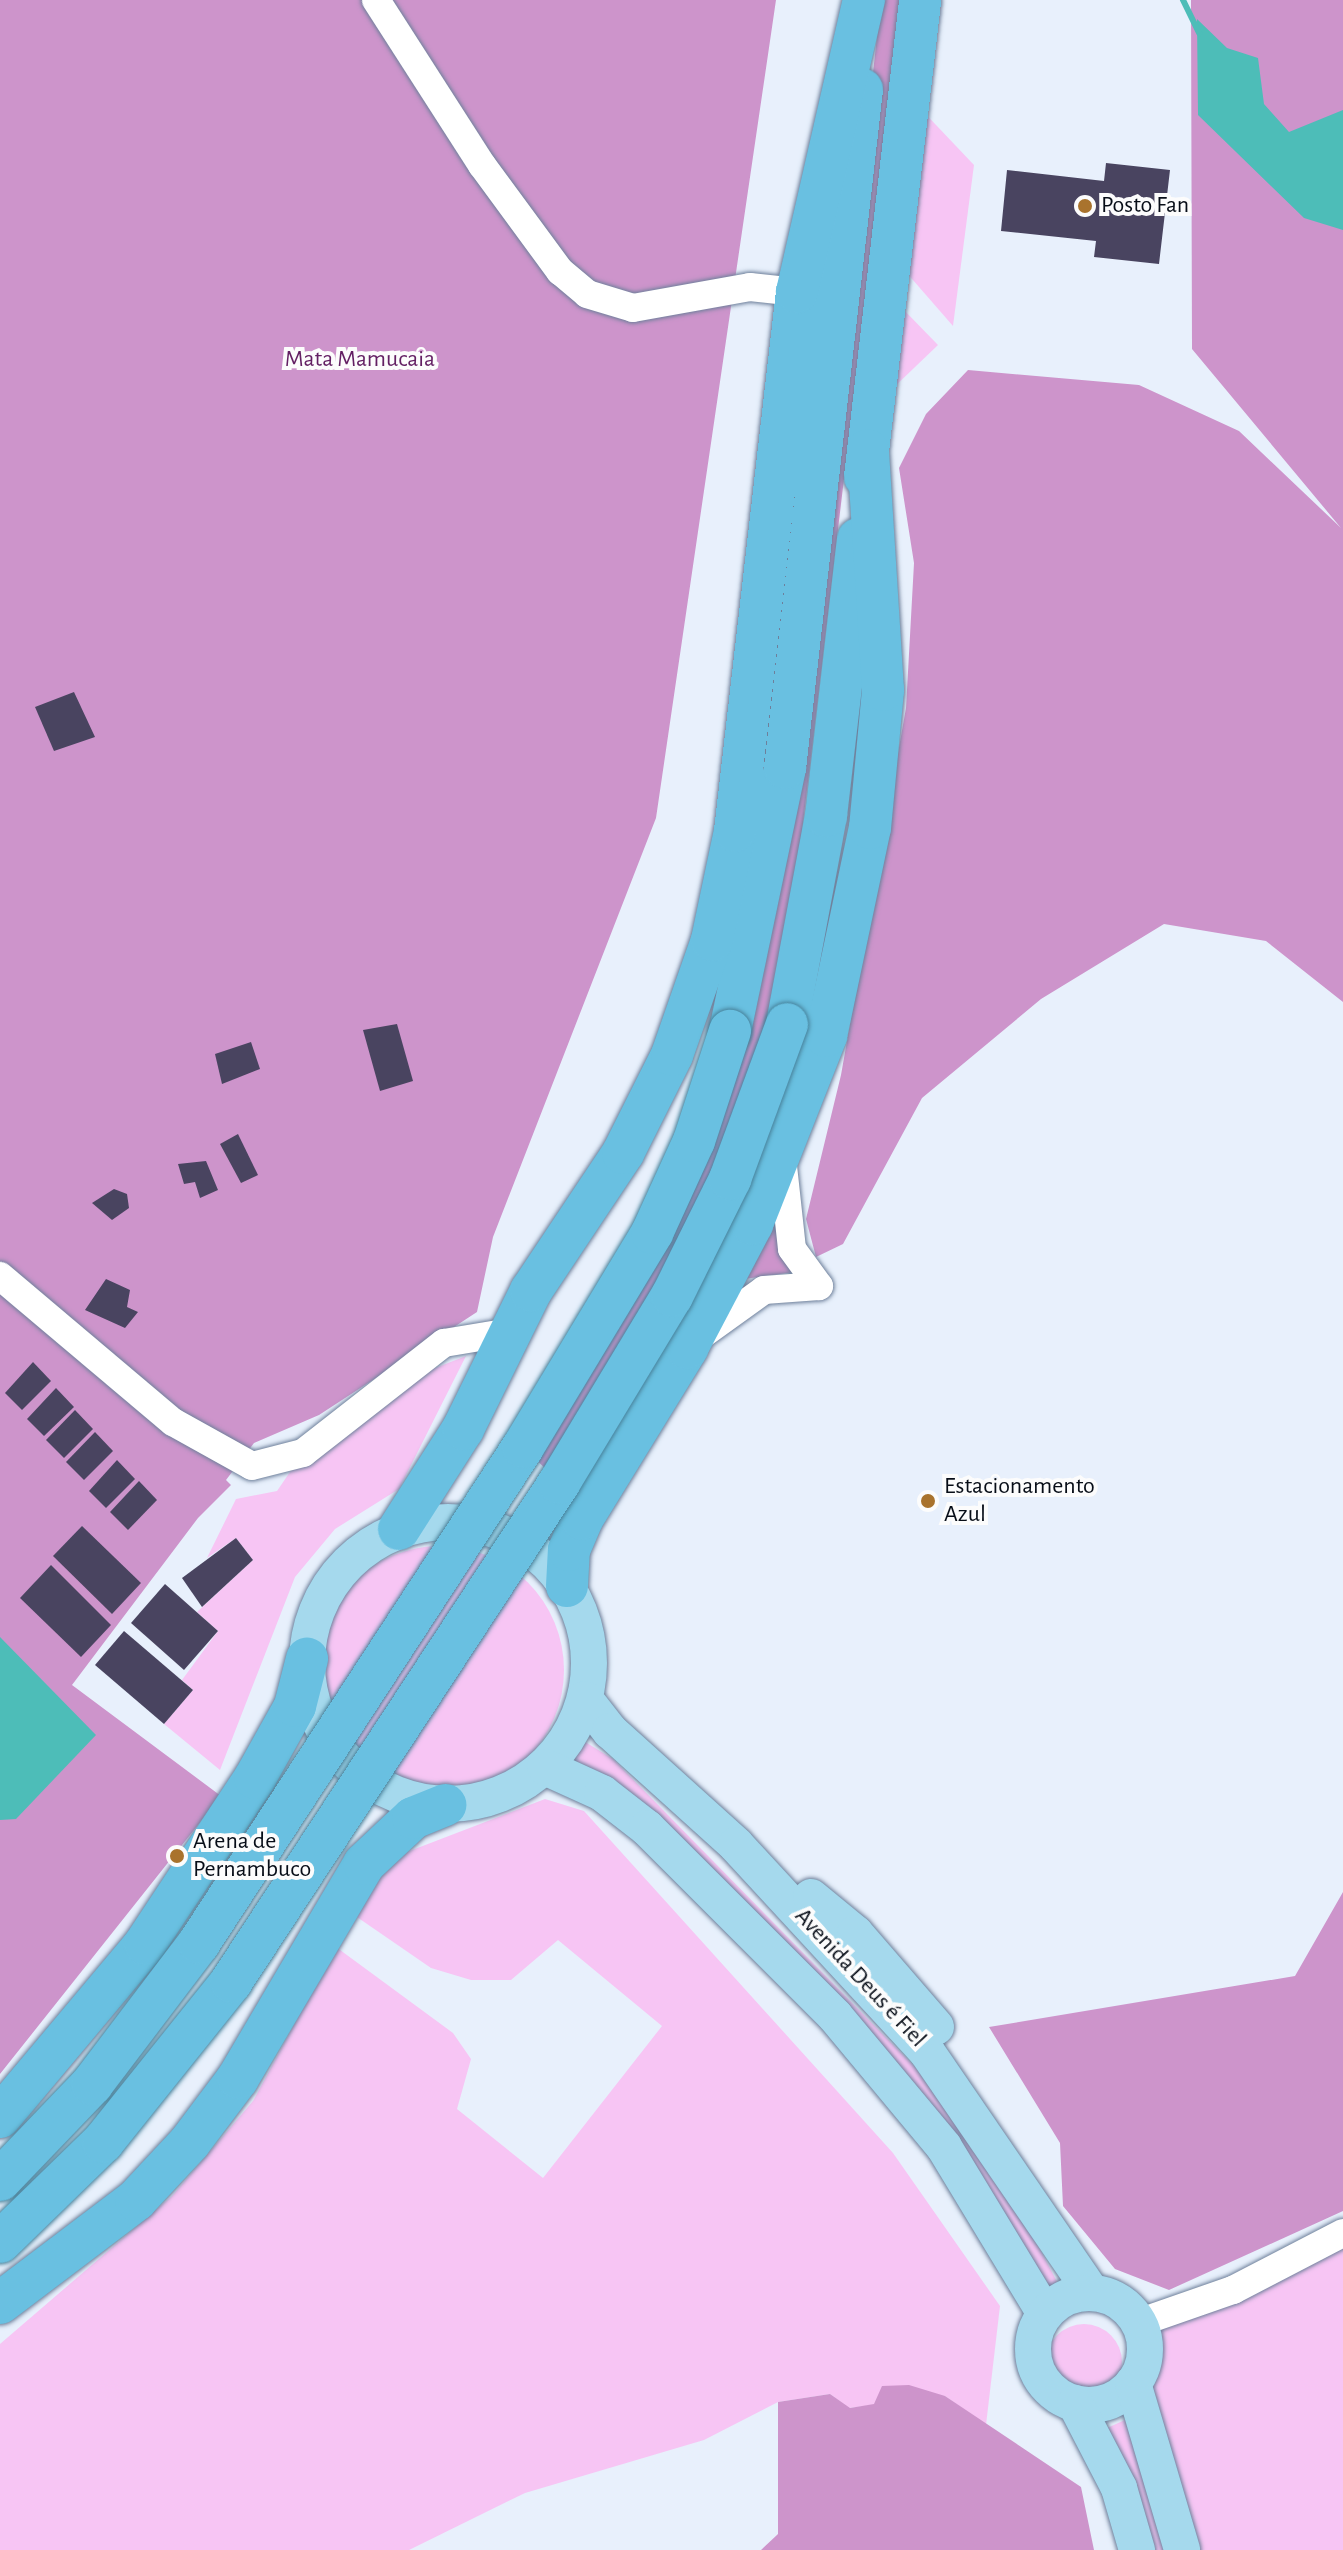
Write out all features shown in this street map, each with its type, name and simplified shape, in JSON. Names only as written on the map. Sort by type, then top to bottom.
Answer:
[{"type":"highway","points":[[399,1529],[463,1429],[510,1332],[623,1153],[672,1055],[712,940],[735,831],[797,292],[864,0]]},
{"type":"highway","points":[[0,2180],[92,2084],[199,1943],[523,1447],[652,1233],[694,1141],[730,1031],[785,768],[870,0]]},
{"type":"highway","points":[[0,2242],[103,2142],[231,1982],[559,1483],[685,1270],[730,1179],[787,1024],[826,816],[920,0]]},
{"type":"highway","points":[[567,1586],[569,1550],[582,1519],[687,1348],[782,1152],[826,1036],[870,828],[883,690],[868,450]]},
{"type":"highway","points":[[0,2117],[145,1944],[255,1778],[295,1706],[307,1659]]},
{"type":"highway","points":[[0,2303],[136,2200],[190,2142],[238,2078],[364,1864],[413,1818],[446,1805]]},
{"type":"main road","points":[[446,1520],[493,1528],[535,1550],[567,1586],[590,1660],[585,1699],[545,1767],[499,1796],[446,1805],[385,1793],[342,1755],[313,1704],[307,1659],[314,1618],[333,1580],[362,1549],[399,1529],[446,1520]]},
{"type":"main road","name":"Avenida Deus é Fiel","points":[[585,1699],[610,1731],[736,1845],[927,2052],[1030,2194],[1092,2293]]},
{"type":"main road","name":"Avenida Deus é Fiel","points":[[545,1767],[602,1793],[647,1828],[845,2027],[944,2147],[1045,2314]]},
{"type":"main road","points":[[1075,2403],[1107,2402],[1133,2383],[1144,2358],[1138,2323],[1127,2308],[1092,2293],[1058,2302],[1045,2314],[1033,2348],[1036,2367],[1044,2383],[1075,2403],[1119,2488],[1137,2550]]},
{"type":"main road","points":[[1133,2383],[1182,2550]]},
{"type":"street","points":[[376,0],[482,165],[560,271],[587,294],[633,308],[750,287],[797,292]]},
{"type":"street","points":[[687,1348],[764,1290],[819,1286],[798,1262],[786,1229],[782,1152]]},
{"type":"street","points":[[0,1276],[173,1422],[252,1466],[303,1453],[444,1343],[510,1332]]},
{"type":"street","points":[[1138,2323],[1233,2290],[1343,2233]]},
{"type":"shaded area","points":[[1197,19],[1227,48],[1258,58],[1264,104],[1289,132],[1343,110],[1343,230],[1304,218],[1198,115]]},
{"type":"shaded area","points":[[918,106],[974,165],[953,326],[899,264]]},
{"type":"shaded area","points":[[901,307],[938,345],[890,391]]},
{"type":"shaded area","points":[[466,1356],[399,1489],[335,1529],[295,1577],[220,1770],[164,1724],[193,1690],[182,1680],[218,1631],[197,1612],[253,1560],[236,1538],[207,1558],[236,1499],[277,1491],[303,1453],[425,1372]]},
{"type":"shaded area","points":[[440,1546],[464,1548],[488,1555],[528,1582],[555,1622],[562,1646],[562,1694],[555,1718],[528,1758],[488,1785],[464,1792],[440,1794],[416,1792],[392,1785],[352,1758],[325,1718],[318,1694],[316,1670],[318,1646],[325,1622],[352,1582],[392,1555],[416,1548]]},
{"type":"shaded area","points":[[0,1637],[96,1735],[16,1819],[0,1820]]},
{"type":"shaded area","points":[[582,1740],[613,1759],[915,2067],[1029,2228],[1065,2297],[1037,2311],[933,2131],[564,1767]]},
{"type":"shaded area","points":[[545,1799],[584,1811],[893,2153],[1000,2306],[986,2425],[945,2396],[849,2408],[830,2394],[778,2402],[704,2440],[525,2493],[409,2550],[0,2550],[0,2344],[172,2196],[253,2101],[336,1947],[453,2033],[471,2059],[457,2109],[543,2178],[662,2026],[558,1940],[511,1980],[471,1980],[431,1968],[354,1915],[394,1857]]},
{"type":"shaded area","points":[[1343,2233],[1343,2550],[1182,2550],[1141,2369],[1138,2323]]},
{"type":"shaded area","points":[[1084,2324],[1099,2327],[1111,2335],[1119,2347],[1122,2362],[1119,2377],[1111,2389],[1099,2397],[1084,2400],[1069,2397],[1057,2389],[1049,2377],[1046,2362],[1049,2347],[1057,2335],[1069,2327]]},
{"type":"shaded area","points":[[1127,2419],[1166,2550],[1142,2550],[1096,2433]]},
{"type":"green space","name":"Mata Mamucaia","points":[[0,0],[776,0],[656,818],[493,1237],[477,1312],[319,1415],[254,1443],[226,1480],[231,1485],[198,1518],[72,1685],[221,1796],[0,2074]]},
{"type":"green space","points":[[881,0],[901,0],[783,991],[701,1207],[548,1471],[532,1456],[721,1099],[860,191]]},
{"type":"green space","points":[[1191,0],[1343,0],[1343,1002],[1266,941],[1164,924],[1041,999],[922,1098],[843,1244],[816,1257],[806,1219],[841,1075],[906,708],[914,563],[899,468],[926,414],[968,370],[1139,385],[1239,431],[1341,528],[1192,349]]},
{"type":"green space","points":[[774,1219],[795,1272],[744,1279]]},
{"type":"green space","points":[[1343,1892],[1343,2211],[1169,2290],[1115,2269],[1063,2206],[1060,2143],[989,2027],[1295,1976]]},
{"type":"green space","points":[[909,2385],[945,2396],[1081,2487],[1094,2550],[761,2550],[778,2534],[778,2402],[830,2394],[850,2408],[874,2404],[882,2386]]},
{"type":"building","name":"Posto Fan","points":[[1106,163],[1170,170],[1159,264],[1094,257],[1096,241],[1001,231],[1007,170],[1104,181]]},
{"type":"building","points":[[74,692],[95,737],[54,751],[35,707]]},
{"type":"building","points":[[397,1024],[413,1081],[380,1091],[363,1030]]},
{"type":"building","points":[[251,1042],[260,1069],[222,1084],[215,1054]]},
{"type":"building","points":[[238,1134],[258,1175],[241,1183],[220,1144]]},
{"type":"building","points":[[206,1161],[218,1190],[200,1198],[195,1182],[184,1184],[178,1164]]},
{"type":"building","points":[[114,1189],[127,1194],[129,1208],[112,1220],[92,1203]]},
{"type":"building","points":[[106,1279],[130,1290],[127,1307],[138,1312],[125,1328],[85,1310]]},
{"type":"building","points":[[33,1362],[51,1381],[22,1410],[5,1393]]},
{"type":"building","points":[[56,1388],[74,1407],[44,1436],[27,1419]]},
{"type":"building","points":[[75,1410],[93,1429],[64,1458],[46,1440]]},
{"type":"building","points":[[95,1432],[113,1451],[84,1480],[66,1462]]},
{"type":"building","points":[[117,1460],[135,1479],[106,1508],[89,1491]]},
{"type":"building","points":[[139,1481],[157,1500],[128,1530],[110,1512]]},
{"type":"building","points":[[82,1526],[141,1583],[112,1614],[53,1556]]},
{"type":"building","points":[[236,1538],[253,1560],[202,1607],[182,1578]]},
{"type":"building","points":[[51,1565],[111,1625],[81,1657],[20,1598]]},
{"type":"building","points":[[165,1584],[218,1631],[184,1670],[131,1623]]},
{"type":"building","points":[[124,1631],[193,1690],[164,1724],[95,1665]]},
{"type":"waterway","points":[[1183,0],[1199,33]]},
{"type":"place","name":"Posto Fan","points":[[1085,206]]},
{"type":"place","name":"Estacionamento Azul","points":[[928,1501]]},
{"type":"place","name":"Arena de Pernambuco","points":[[177,1856]]}]
